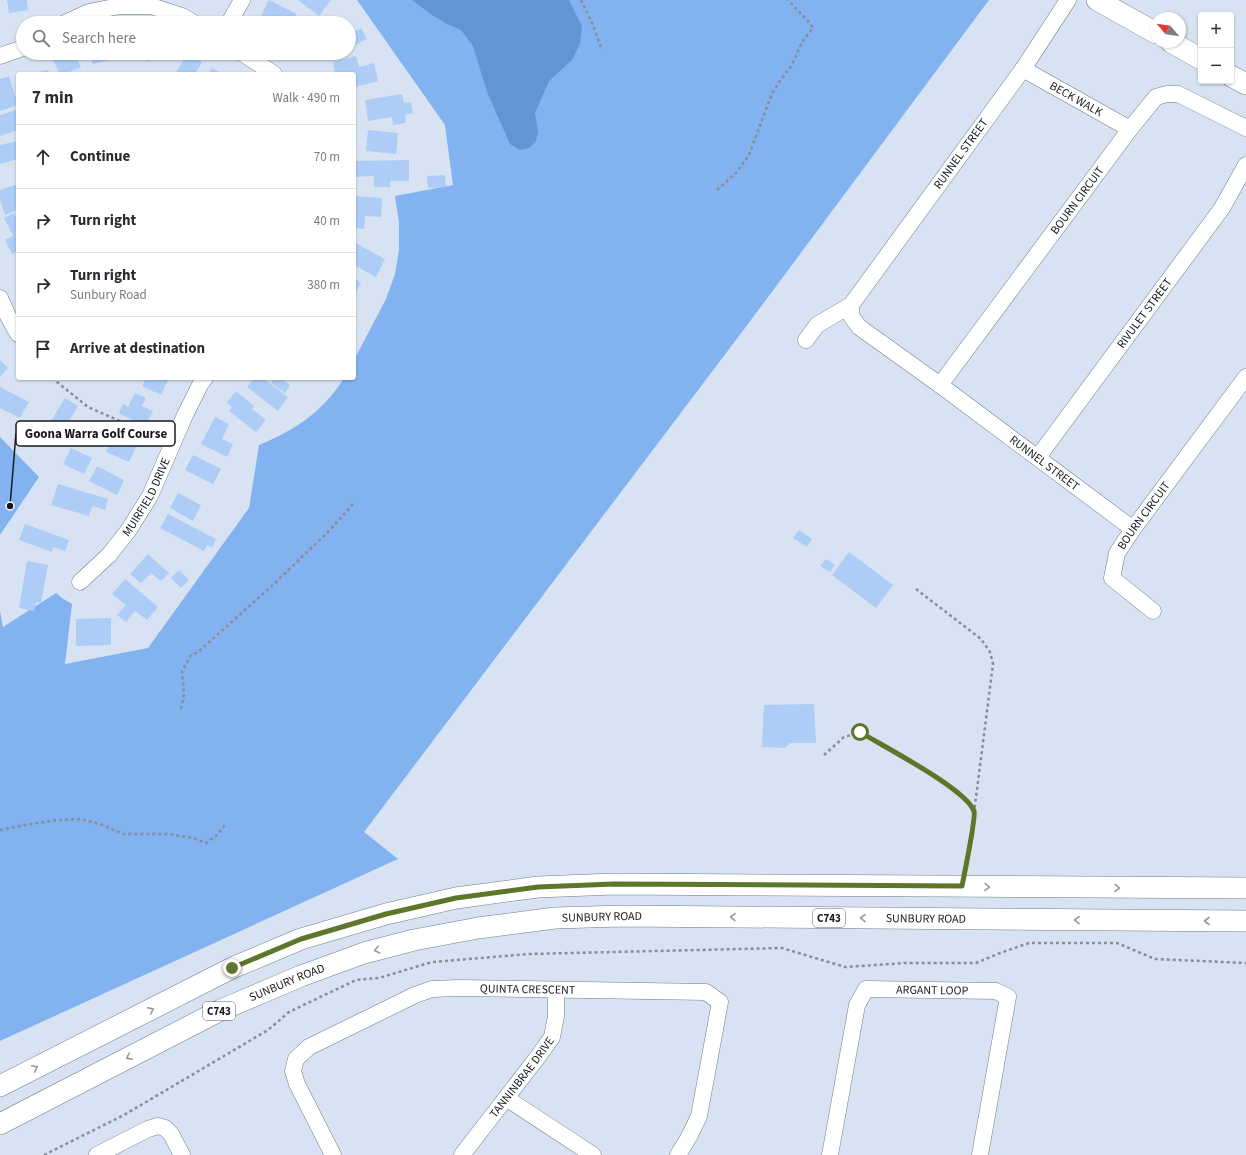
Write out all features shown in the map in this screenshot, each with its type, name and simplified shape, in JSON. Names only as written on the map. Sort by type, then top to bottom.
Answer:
[{"type":"main road","points":[[1097,0],[1150,30]]},
{"type":"main road","points":[[1182,48],[1198,57]]},
{"type":"main road","points":[[1234,78],[1246,84]]},
{"type":"main road","name":"C743","points":[[0,1086],[232,968],[301,939],[386,914],[456,898],[538,887],[614,884],[1246,888]]},
{"type":"main road","name":"SUNBURY ROAD","points":[[0,1124],[221,1010],[301,976],[364,953],[414,940],[478,928],[555,918],[623,916],[1246,921]]},
{"type":"street","points":[[233,16],[242,0]]},
{"type":"street","name":"RUNNEL STREET","points":[[806,340],[817,326],[851,305],[1023,68],[1068,0]]},
{"type":"street","points":[[80,16],[89,12],[120,6],[151,6],[182,16]]},
{"type":"street","points":[[0,56],[16,50]]},
{"type":"street","points":[[253,60],[271,72]]},
{"type":"street","name":"BECK WALK","points":[[1023,68],[1130,129]]},
{"type":"street","name":"BOURN CIRCUIT","points":[[940,385],[1130,129],[1156,97],[1167,94],[1178,94],[1246,128]]},
{"type":"street","name":"RIVULET STREET","points":[[1038,457],[1222,208],[1246,165]]},
{"type":"street","points":[[0,298],[16,330]]},
{"type":"street","name":"RUNNEL STREET","points":[[851,305],[851,316],[859,327],[1038,457],[1133,529]]},
{"type":"street","name":"BOURN CIRCUIT","points":[[1153,611],[1112,578],[1117,552],[1246,378]]},
{"type":"street","name":"MUIRFIELD DRIVE","points":[[80,582],[109,555],[128,531],[150,496],[172,444],[204,380]]},
{"type":"street","name":"QUINTA CRESCENT","points":[[333,1155],[297,1084],[293,1071],[296,1059],[309,1047],[415,995],[432,989],[706,992],[720,1002],[699,1116],[678,1155]]},
{"type":"street","name":"TANNINBRAE DRIVE","points":[[462,1155],[538,1058],[552,1037],[556,1016],[556,990]]},
{"type":"street","name":"ARGANT LOOP","points":[[830,1155],[857,1005],[866,990],[996,990],[1008,997],[980,1155]]},
{"type":"street","points":[[506,1098],[593,1155]]},
{"type":"street","points":[[97,1155],[148,1129],[158,1126],[165,1128],[171,1134],[182,1155]]},
{"type":"path","points":[[581,0],[594,25],[602,50]]},
{"type":"path","points":[[718,190],[736,172],[749,155],[771,96],[779,82],[792,65],[802,42],[813,28],[788,0]]},
{"type":"path","points":[[54,380],[88,407],[172,444]]},
{"type":"path","points":[[181,709],[184,694],[182,671],[191,655],[198,652],[249,607],[329,531],[353,504]]},
{"type":"path","points":[[916,589],[981,639],[990,652],[993,664],[974,813],[962,886]]},
{"type":"path","points":[[824,755],[844,738],[860,732],[942,781],[968,801],[974,813]]},
{"type":"path","points":[[0,830],[58,820],[81,819],[103,825],[123,834],[168,834],[193,838],[206,843],[216,836],[225,824]]},
{"type":"shaded area","points":[[357,0],[989,0],[745,328],[364,832],[398,859],[0,1041],[0,611],[3,627],[56,593],[72,604],[65,664],[148,648],[249,508],[259,445],[285,433],[307,419],[327,401],[343,380],[356,380],[356,356],[386,299],[395,274],[399,250],[399,223],[395,196],[453,185],[445,125]]},
{"type":"shaded area","points":[[412,0],[569,0],[582,26],[580,44],[572,60],[549,81],[535,113],[538,132],[536,141],[529,148],[520,150],[510,144],[487,92],[473,46],[461,30],[432,15]]},
{"type":"shaded area","points":[[0,437],[39,477],[0,535]]},
{"type":"building","points":[[7,0],[27,0],[28,10],[9,13]]},
{"type":"building","points":[[269,0],[297,14],[296,16],[261,16]]},
{"type":"building","points":[[298,0],[331,0],[319,16]]},
{"type":"building","points":[[361,28],[367,39],[356,44],[356,30]]},
{"type":"building","points":[[356,56],[359,67],[374,63],[378,81],[356,86],[356,72],[335,72],[333,62],[341,60],[356,60]]},
{"type":"building","points":[[53,60],[78,60],[81,67],[70,72],[59,72]]},
{"type":"building","points":[[92,60],[109,60],[93,64]]},
{"type":"building","points":[[184,60],[199,60],[202,62],[196,72],[176,72]]},
{"type":"building","points":[[212,68],[219,72],[210,72]]},
{"type":"building","points":[[48,70],[48,72],[38,72]]},
{"type":"building","points":[[9,76],[16,99],[16,106],[0,111],[0,79]]},
{"type":"building","points":[[402,94],[404,103],[411,102],[413,113],[405,115],[406,123],[393,125],[392,117],[368,121],[365,100]]},
{"type":"building","points":[[16,110],[16,131],[0,136],[0,115]]},
{"type":"building","points":[[368,130],[398,133],[396,154],[366,151]]},
{"type":"building","points":[[16,141],[16,160],[0,164],[0,145]]},
{"type":"building","points":[[409,160],[409,181],[390,181],[390,187],[374,187],[374,176],[356,177],[356,161]]},
{"type":"building","points":[[445,175],[446,187],[428,188],[427,176]]},
{"type":"building","points":[[16,185],[16,211],[5,215],[0,200],[0,190]]},
{"type":"building","points":[[356,196],[382,198],[381,217],[365,216],[364,229],[356,228]]},
{"type":"building","points":[[14,213],[16,217],[16,252],[12,254],[5,240],[13,236],[4,218]]},
{"type":"building","points":[[356,243],[385,259],[376,277],[356,266]]},
{"type":"building","points":[[356,279],[361,283],[356,292]]},
{"type":"building","points":[[0,360],[8,368],[0,377]]},
{"type":"building","points":[[145,380],[168,380],[161,395],[142,386]]},
{"type":"building","points":[[252,380],[266,380],[288,397],[278,411],[247,387]]},
{"type":"building","points":[[273,380],[283,380],[290,385],[285,393],[271,383]]},
{"type":"building","points":[[0,387],[29,402],[20,418],[0,408]]},
{"type":"building","points":[[236,391],[254,406],[252,409],[266,420],[256,432],[229,411],[232,407],[227,402]]},
{"type":"building","points":[[135,393],[146,398],[142,406],[153,411],[145,427],[119,413],[123,404],[128,407]]},
{"type":"building","points":[[65,398],[78,406],[58,439],[45,431]]},
{"type":"building","points":[[215,417],[229,424],[222,439],[233,444],[227,457],[201,444]]},
{"type":"building","points":[[114,435],[137,445],[129,462],[106,452]]},
{"type":"building","points":[[71,448],[92,458],[84,474],[63,464]]},
{"type":"building","points":[[193,455],[221,469],[213,484],[185,470]]},
{"type":"building","points":[[97,466],[124,480],[117,495],[89,481]]},
{"type":"building","points":[[58,484],[108,499],[105,510],[92,506],[89,516],[51,505]]},
{"type":"building","points":[[178,493],[201,505],[193,521],[170,508]]},
{"type":"building","points":[[168,514],[216,539],[212,548],[207,545],[204,551],[160,528]]},
{"type":"building","points":[[25,524],[69,540],[65,551],[53,547],[52,552],[19,540]]},
{"type":"building","points":[[799,530],[812,539],[807,547],[793,538]]},
{"type":"building","points":[[849,552],[893,585],[876,608],[832,575]]},
{"type":"building","points":[[148,554],[169,573],[161,581],[151,573],[141,583],[130,574]]},
{"type":"building","points":[[826,559],[835,565],[830,572],[820,566]]},
{"type":"building","points":[[27,561],[48,565],[41,603],[36,602],[34,611],[19,608]]},
{"type":"building","points":[[179,570],[189,580],[181,588],[171,578]]},
{"type":"building","points":[[125,579],[158,607],[147,620],[135,611],[126,622],[117,615],[126,605],[112,594]]},
{"type":"building","points":[[111,618],[111,645],[76,646],[76,619]]},
{"type":"building","points":[[814,704],[816,743],[790,743],[785,748],[762,747],[764,705]]},
{"type":"place","name":"Goona Warra Golf Course","points":[[10,506]]},
{"type":"route","points":[[232,968],[301,939],[386,914],[456,898],[538,887],[614,884],[962,886],[974,813],[968,801],[942,781],[860,732]]}]
